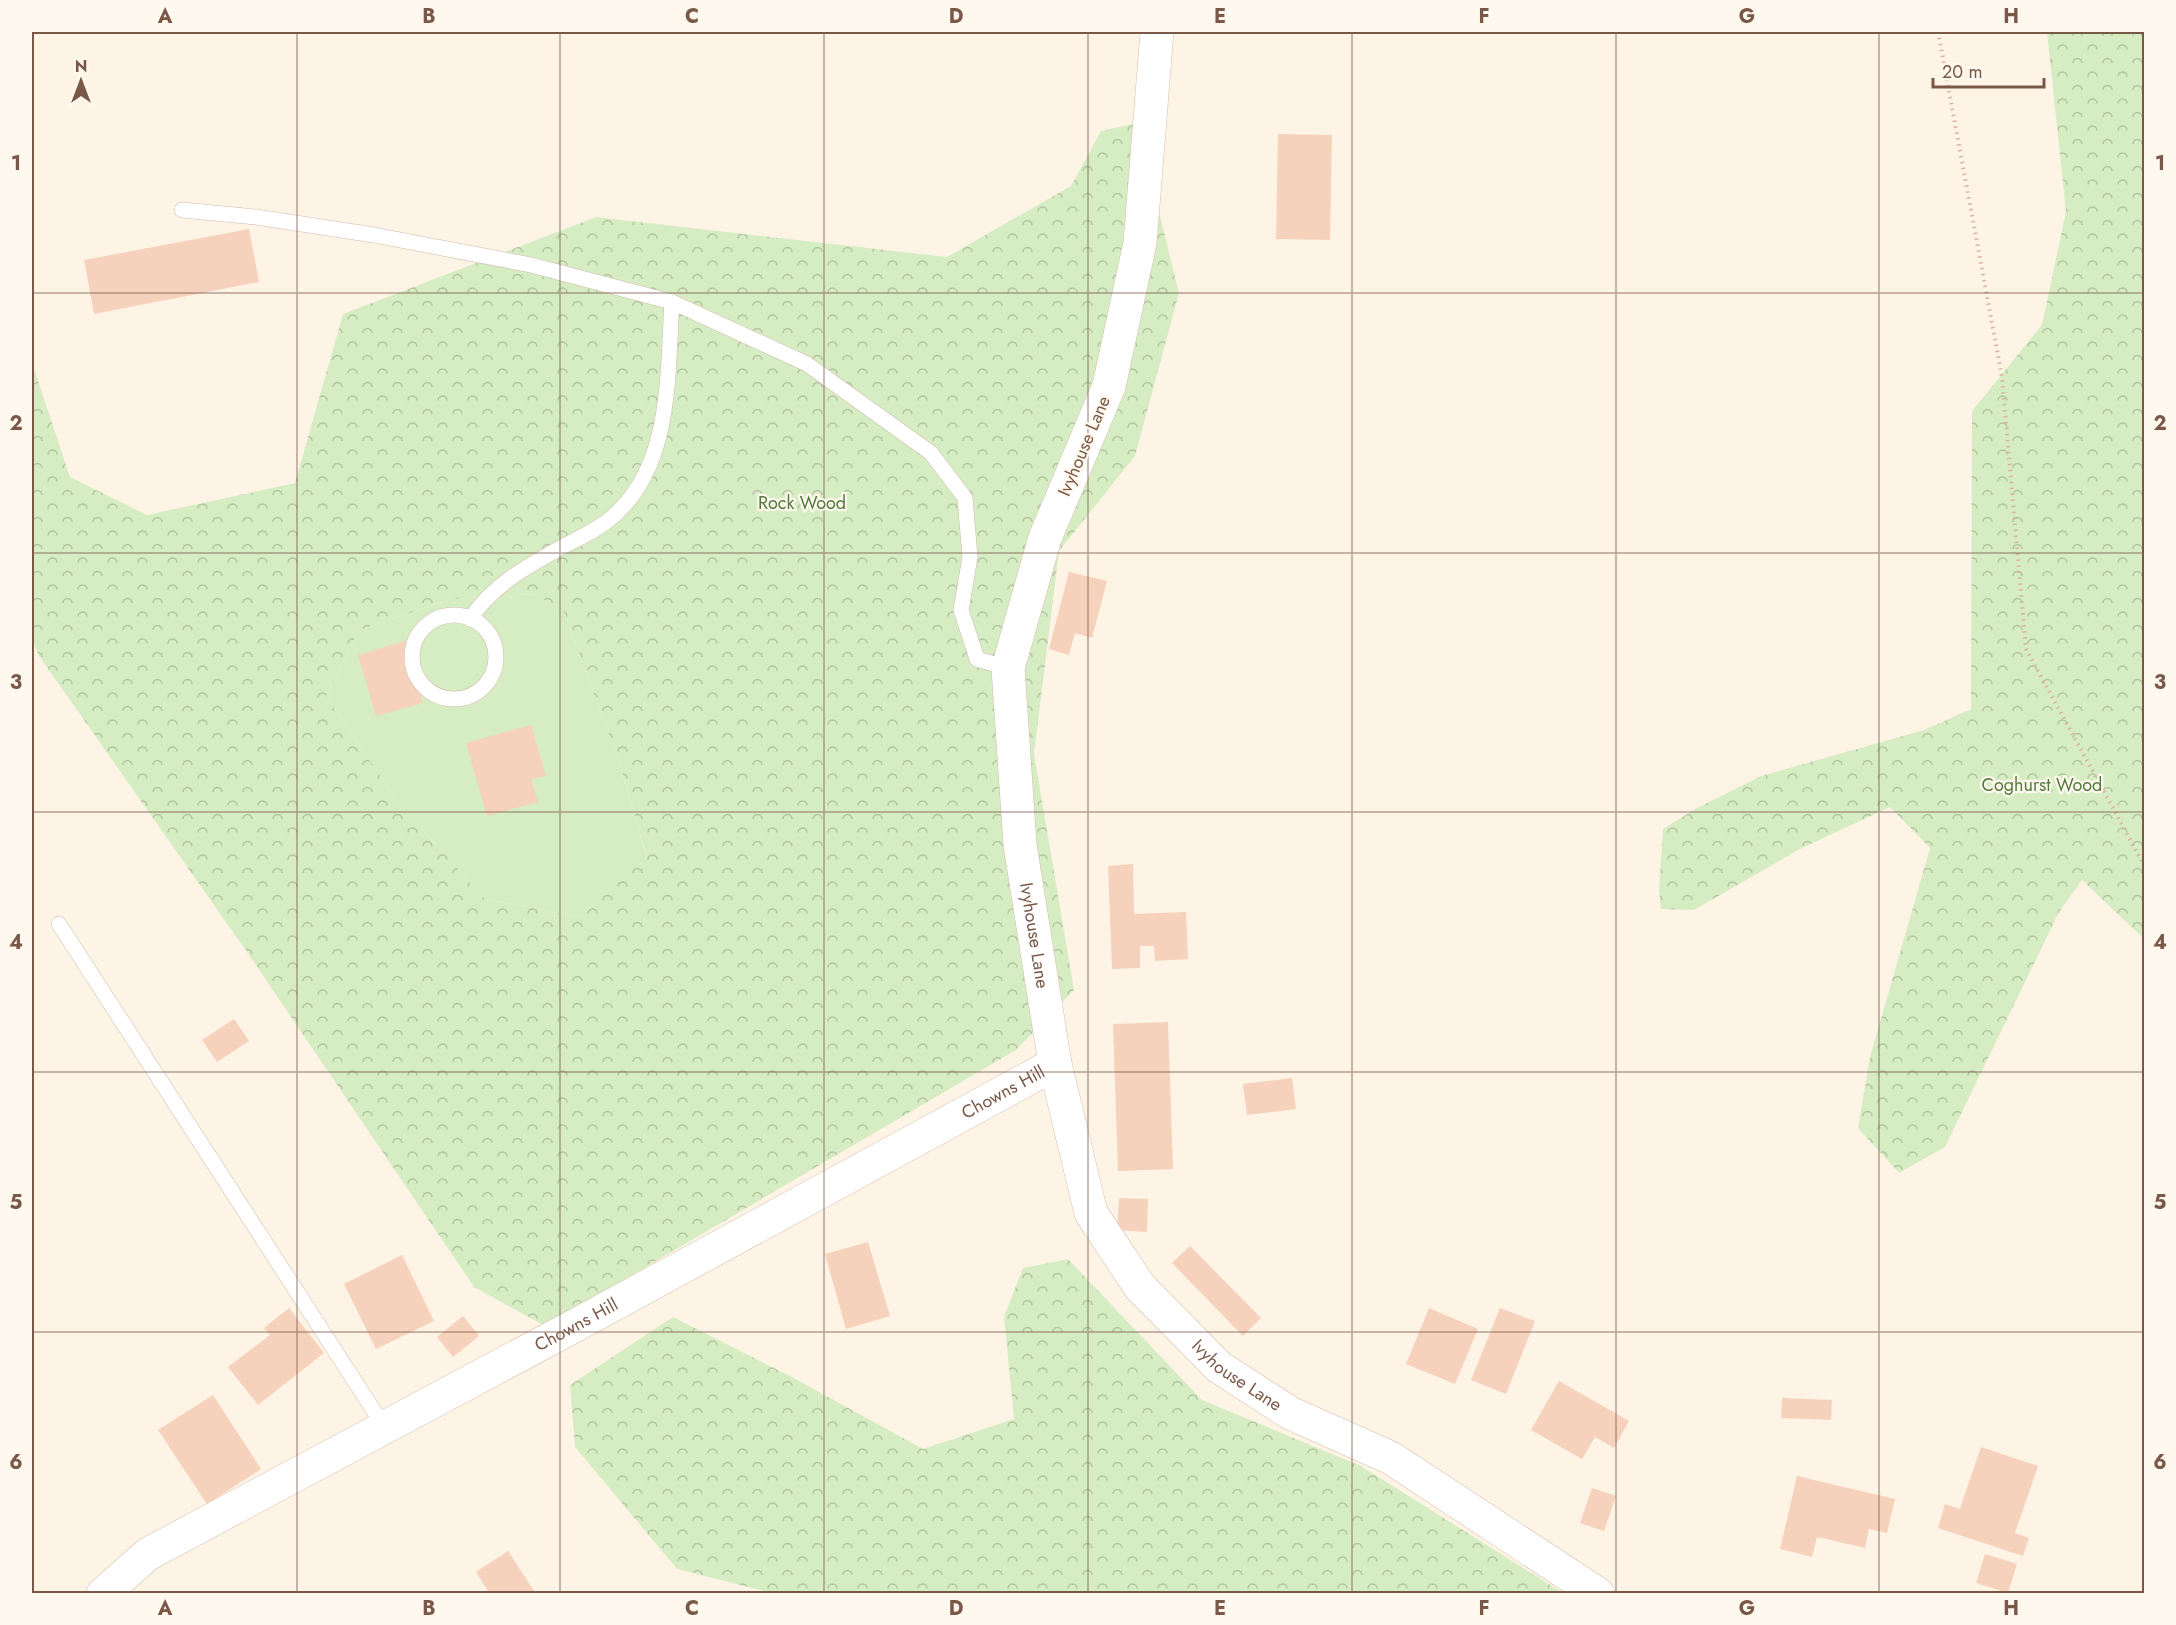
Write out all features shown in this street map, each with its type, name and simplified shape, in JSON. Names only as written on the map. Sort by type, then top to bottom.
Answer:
[{"type":"street","name":"Ivyhouse Lane","points":[[1156,32],[1140,243],[1109,386],[1045,538],[1008,668],[1020,845],[1055,1064],[1090,1214],[1140,1287],[1219,1367],[1290,1413],[1391,1458],[1598,1593]]},
{"type":"street","name":"Chowns Hill","points":[[103,1593],[147,1554],[385,1428],[1055,1064]]},
{"type":"lane","points":[[182,210],[256,217],[374,235],[520,262],[672,302],[807,364],[932,453],[965,498],[970,557],[961,610],[977,659],[1008,668]]},
{"type":"lane","points":[[470,619],[490,593],[542,558],[605,523],[633,495],[650,466],[660,434],[666,395],[672,302]]},
{"type":"lane","points":[[457,615],[470,619],[482,626],[491,638],[495,651],[495,664],[491,678],[483,689],[471,696],[457,699],[444,698],[431,692],[420,683],[413,664],[414,644],[420,631],[431,622],[457,615]]},
{"type":"lane","points":[[59,924],[385,1428]]},
{"type":"path","points":[[1938,32],[2002,377],[2026,649],[2145,865]]},
{"type":"green space","name":"Coghurst Wood","points":[[2047,32],[2144,32],[2144,939],[2082,880],[2059,912],[1945,1147],[1899,1173],[1858,1128],[1870,1057],[1930,848],[1890,807],[1800,849],[1694,910],[1661,909],[1659,890],[1663,829],[1697,808],[1761,776],[1924,730],[1971,709],[1972,411],[2042,325],[2066,211]]},
{"type":"green space","name":"Rock Wood","points":[[1137,123],[1179,293],[1135,456],[1059,551],[1034,754],[1074,990],[1016,1050],[545,1326],[474,1287],[247,952],[39,656],[32,640],[32,363],[70,477],[147,515],[295,483],[343,314],[596,217],[947,257],[1071,186],[1101,131]],"holes":[[[535,594],[564,612],[619,761],[647,857],[580,917],[485,899],[396,800],[326,696],[359,630],[451,599]]]},
{"type":"green space","points":[[535,594],[564,612],[619,761],[647,858],[580,917],[485,899],[396,800],[326,696],[359,630],[451,599]]},
{"type":"green space","points":[[1068,1259],[1202,1400],[1361,1466],[1563,1593],[772,1593],[677,1569],[575,1447],[570,1385],[673,1317],[790,1376],[923,1449],[1014,1419],[1004,1317],[1023,1268]]},
{"type":"building","points":[[1278,134],[1332,135],[1330,240],[1276,239]]},
{"type":"building","points":[[249,229],[259,282],[94,314],[84,260]]},
{"type":"building","points":[[1069,572],[1107,581],[1092,638],[1075,633],[1069,655],[1049,649]]},
{"type":"building","points":[[405,641],[423,703],[376,716],[358,655]]},
{"type":"building","points":[[531,725],[546,776],[531,779],[538,802],[487,816],[466,743]]},
{"type":"building","points":[[1133,864],[1134,914],[1186,912],[1188,959],[1155,961],[1154,946],[1140,946],[1140,968],[1112,969],[1108,866]]},
{"type":"building","points":[[234,1019],[249,1041],[217,1062],[202,1040]]},
{"type":"building","points":[[1168,1022],[1173,1169],[1118,1171],[1113,1024]]},
{"type":"building","points":[[1292,1078],[1296,1109],[1247,1115],[1243,1084]]},
{"type":"building","points":[[1119,1198],[1148,1199],[1147,1232],[1117,1230]]},
{"type":"building","points":[[868,1242],[890,1316],[846,1329],[825,1254]]},
{"type":"building","points":[[1190,1246],[1261,1318],[1243,1336],[1172,1263]]},
{"type":"building","points":[[402,1255],[434,1321],[376,1349],[344,1284]]},
{"type":"building","points":[[289,1308],[324,1353],[258,1405],[228,1367],[270,1335],[264,1328]]},
{"type":"building","points":[[1429,1308],[1478,1329],[1455,1384],[1406,1364]]},
{"type":"building","points":[[1500,1308],[1535,1321],[1506,1394],[1471,1380]]},
{"type":"building","points":[[463,1316],[479,1336],[453,1357],[437,1337]]},
{"type":"building","points":[[1559,1381],[1629,1421],[1614,1448],[1595,1437],[1582,1459],[1531,1430]]},
{"type":"building","points":[[213,1395],[261,1469],[207,1504],[158,1430]]},
{"type":"building","points":[[1782,1398],[1832,1400],[1831,1420],[1781,1418]]},
{"type":"building","points":[[1981,1447],[2038,1466],[2015,1533],[2029,1538],[2023,1556],[1938,1528],[1945,1504],[1960,1509]]},
{"type":"building","points":[[1797,1476],[1895,1499],[1887,1533],[1869,1529],[1865,1548],[1817,1537],[1812,1557],[1780,1549]]},
{"type":"building","points":[[1592,1488],[1616,1496],[1604,1531],[1580,1523]]},
{"type":"building","points":[[508,1551],[536,1594],[490,1594],[476,1572]]},
{"type":"building","points":[[1985,1554],[2017,1564],[2008,1593],[1976,1583]]}]
